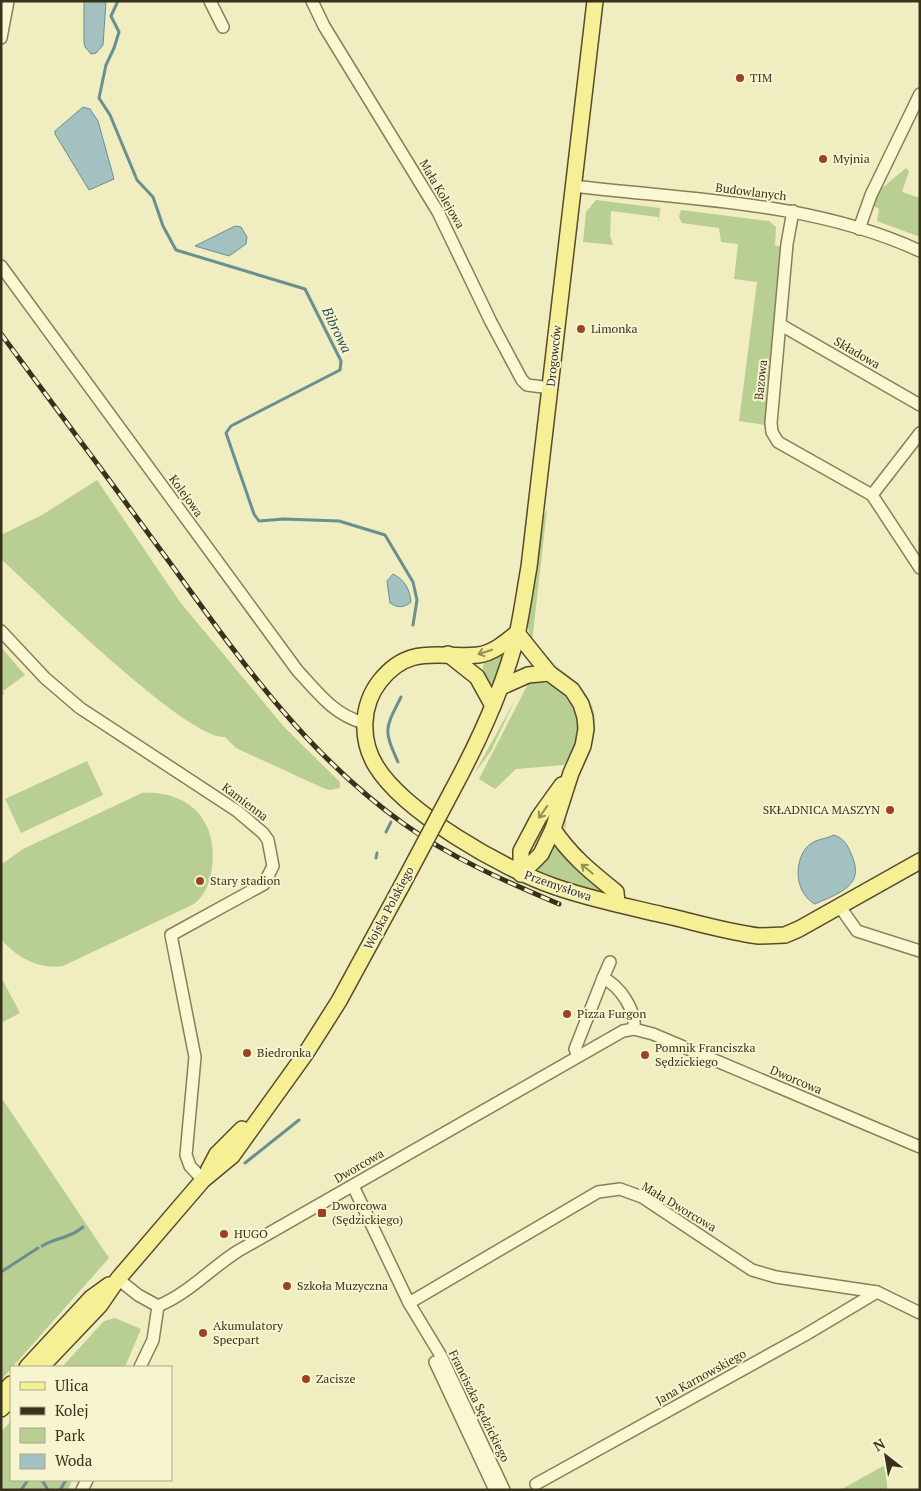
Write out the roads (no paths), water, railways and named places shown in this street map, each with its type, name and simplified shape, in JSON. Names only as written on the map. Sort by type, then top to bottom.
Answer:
[{"type":"main road","name":"Drogowców","points":[[493,706],[501,687],[517,633],[529,567],[595,1]]},
{"type":"main road","name":"Przemysłowa","points":[[517,633],[497,648],[479,655],[448,654],[419,656],[410,659],[388,672],[369,699],[364,723],[368,747],[376,766],[398,792],[449,830],[522,874],[552,886],[617,904],[759,936],[784,935],[840,907],[920,861]]},
{"type":"main road","points":[[517,633],[549,672],[572,690],[581,704],[586,729],[583,746],[541,854],[522,874]]},
{"type":"main road","points":[[448,654],[477,677],[493,706]]},
{"type":"main road","points":[[501,687],[528,675],[549,672]]},
{"type":"main road","name":"Wojska Polskiego","points":[[42,1366],[100,1305],[118,1279],[203,1180],[217,1154],[270,1102],[306,1053],[339,1001],[401,887],[452,791],[493,706]]},
{"type":"main road","points":[[522,874],[521,851],[539,817],[571,773]]},
{"type":"main road","points":[[552,829],[580,863],[616,892],[617,904]]},
{"type":"main road","name":"Wojska Polskiego","points":[[28,1366],[91,1298],[118,1279]]},
{"type":"main road","points":[[1,1395],[10,1385]]},
{"type":"main road","points":[[1,1409],[10,1400]]},
{"type":"street","points":[[1,38],[8,1]]},
{"type":"street","points":[[210,1],[223,26]]},
{"type":"street","name":"Mała Kolejowa","points":[[312,1],[324,26],[438,212],[491,322],[522,380],[527,385],[550,388]]},
{"type":"street","points":[[859,229],[871,196],[920,94]]},
{"type":"street","name":"Budowlanych","points":[[573,186],[794,212],[881,235],[920,251]]},
{"type":"street","name":"Bazowa","points":[[794,212],[787,244],[781,325],[770,423],[772,432],[778,442],[872,495],[920,568]]},
{"type":"street","name":"Kolejowa","points":[[1,266],[297,670],[338,713],[348,719],[364,723]]},
{"type":"street","name":"Składowa","points":[[781,325],[920,405]]},
{"type":"street","points":[[872,495],[920,433]]},
{"type":"street","name":"Kamienna","points":[[1,631],[45,678],[80,708],[237,811],[263,833],[271,848],[273,866],[264,884],[171,935],[195,1057],[186,1155],[190,1166],[203,1180]]},
{"type":"street","points":[[840,907],[857,931],[920,951]]},
{"type":"street","points":[[578,1056],[575,1050],[610,962]]},
{"type":"street","points":[[603,978],[614,983],[633,1014],[634,1030]]},
{"type":"street","name":"Dworcowa","points":[[158,1306],[173,1300],[222,1261],[578,1056],[618,1034],[634,1030],[654,1034],[920,1147]]},
{"type":"street","name":"Franciszka Sędzickiego","points":[[352,1186],[409,1303],[427,1336],[441,1356],[504,1490]]},
{"type":"street","name":"Mała Dworcowa","points":[[409,1303],[598,1192],[620,1189],[642,1197],[752,1270],[776,1277],[877,1292],[920,1313]]},
{"type":"street","points":[[118,1279],[138,1295],[158,1306],[153,1340],[140,1366]]},
{"type":"street","name":"Jana Karnowskiego","points":[[536,1484],[805,1335],[877,1292]]},
{"type":"street","name":"Franciszka Sędzickiego","points":[[427,1336],[433,1359],[495,1490]]},
{"type":"water","points":[[84,1],[106,1],[103,45],[96,53],[91,54],[85,47],[84,42]]},
{"type":"water","points":[[83,107],[90,109],[98,121],[114,179],[89,190],[55,134],[55,131]]},
{"type":"water","points":[[235,226],[241,227],[247,237],[246,244],[229,256],[195,246]]},
{"type":"water","points":[[393,574],[404,582],[408,589],[411,602],[406,605],[396,606],[390,603],[387,581]]},
{"type":"water","points":[[834,835],[847,846],[855,866],[855,875],[841,892],[815,904],[800,886],[798,879],[799,863],[809,845]]},
{"type":"waterway","name":"Bibrowa","points":[[118,1],[111,16],[119,32],[106,65],[99,98],[110,115],[137,180],[153,197],[163,226],[176,250],[305,289],[341,361],[340,370],[231,426],[226,433],[254,514],[259,521],[284,519],[339,521],[385,535],[413,582],[417,600],[413,625]]},
{"type":"waterway","name":"Bibrowa","points":[[398,762],[390,742],[388,729],[401,697]]},
{"type":"waterway","name":"Bibrowa","points":[[386,832],[391,822]]},
{"type":"waterway","name":"Bibrowa","points":[[376,858],[377,853]]},
{"type":"waterway","points":[[245,1163],[299,1120]]},
{"type":"waterway","points":[[42,1246],[73,1234],[83,1227]]},
{"type":"waterway","points":[[1,1272],[38,1248]]},
{"type":"waterway","points":[[21,1490],[27,1481]]},
{"type":"waterway","points":[[43,1481],[48,1490]]},
{"type":"waterway","points":[[60,1490],[65,1481]]},
{"type":"railway","points":[[1,334],[224,637],[307,738],[369,797],[404,824],[440,848],[519,887],[559,904]]},
{"type":"place","name":"TIM","points":[[740,78]]},
{"type":"place","name":"Myjnia","points":[[823,159]]},
{"type":"place","name":"Limonka","points":[[581,329]]},
{"type":"place","name":"SKŁADNICA MASZYN","points":[[890,810]]},
{"type":"place","name":"Stary stadion","points":[[200,881]]},
{"type":"place","name":"Pizza Furgon","points":[[567,1014]]},
{"type":"place","name":"Biedronka","points":[[247,1053]]},
{"type":"place","name":"Pomnik Franciszka Sędzickiego","points":[[645,1055]]},
{"type":"place","name":"Dworcowa (Sędzickiego)","points":[[322,1213]]},
{"type":"place","name":"HUGO","points":[[224,1234]]},
{"type":"place","name":"Szkoła Muzyczna","points":[[287,1286]]},
{"type":"place","name":"Akumulatory Specpart","points":[[203,1333]]},
{"type":"place","name":"Zacisze","points":[[306,1379]]}]
